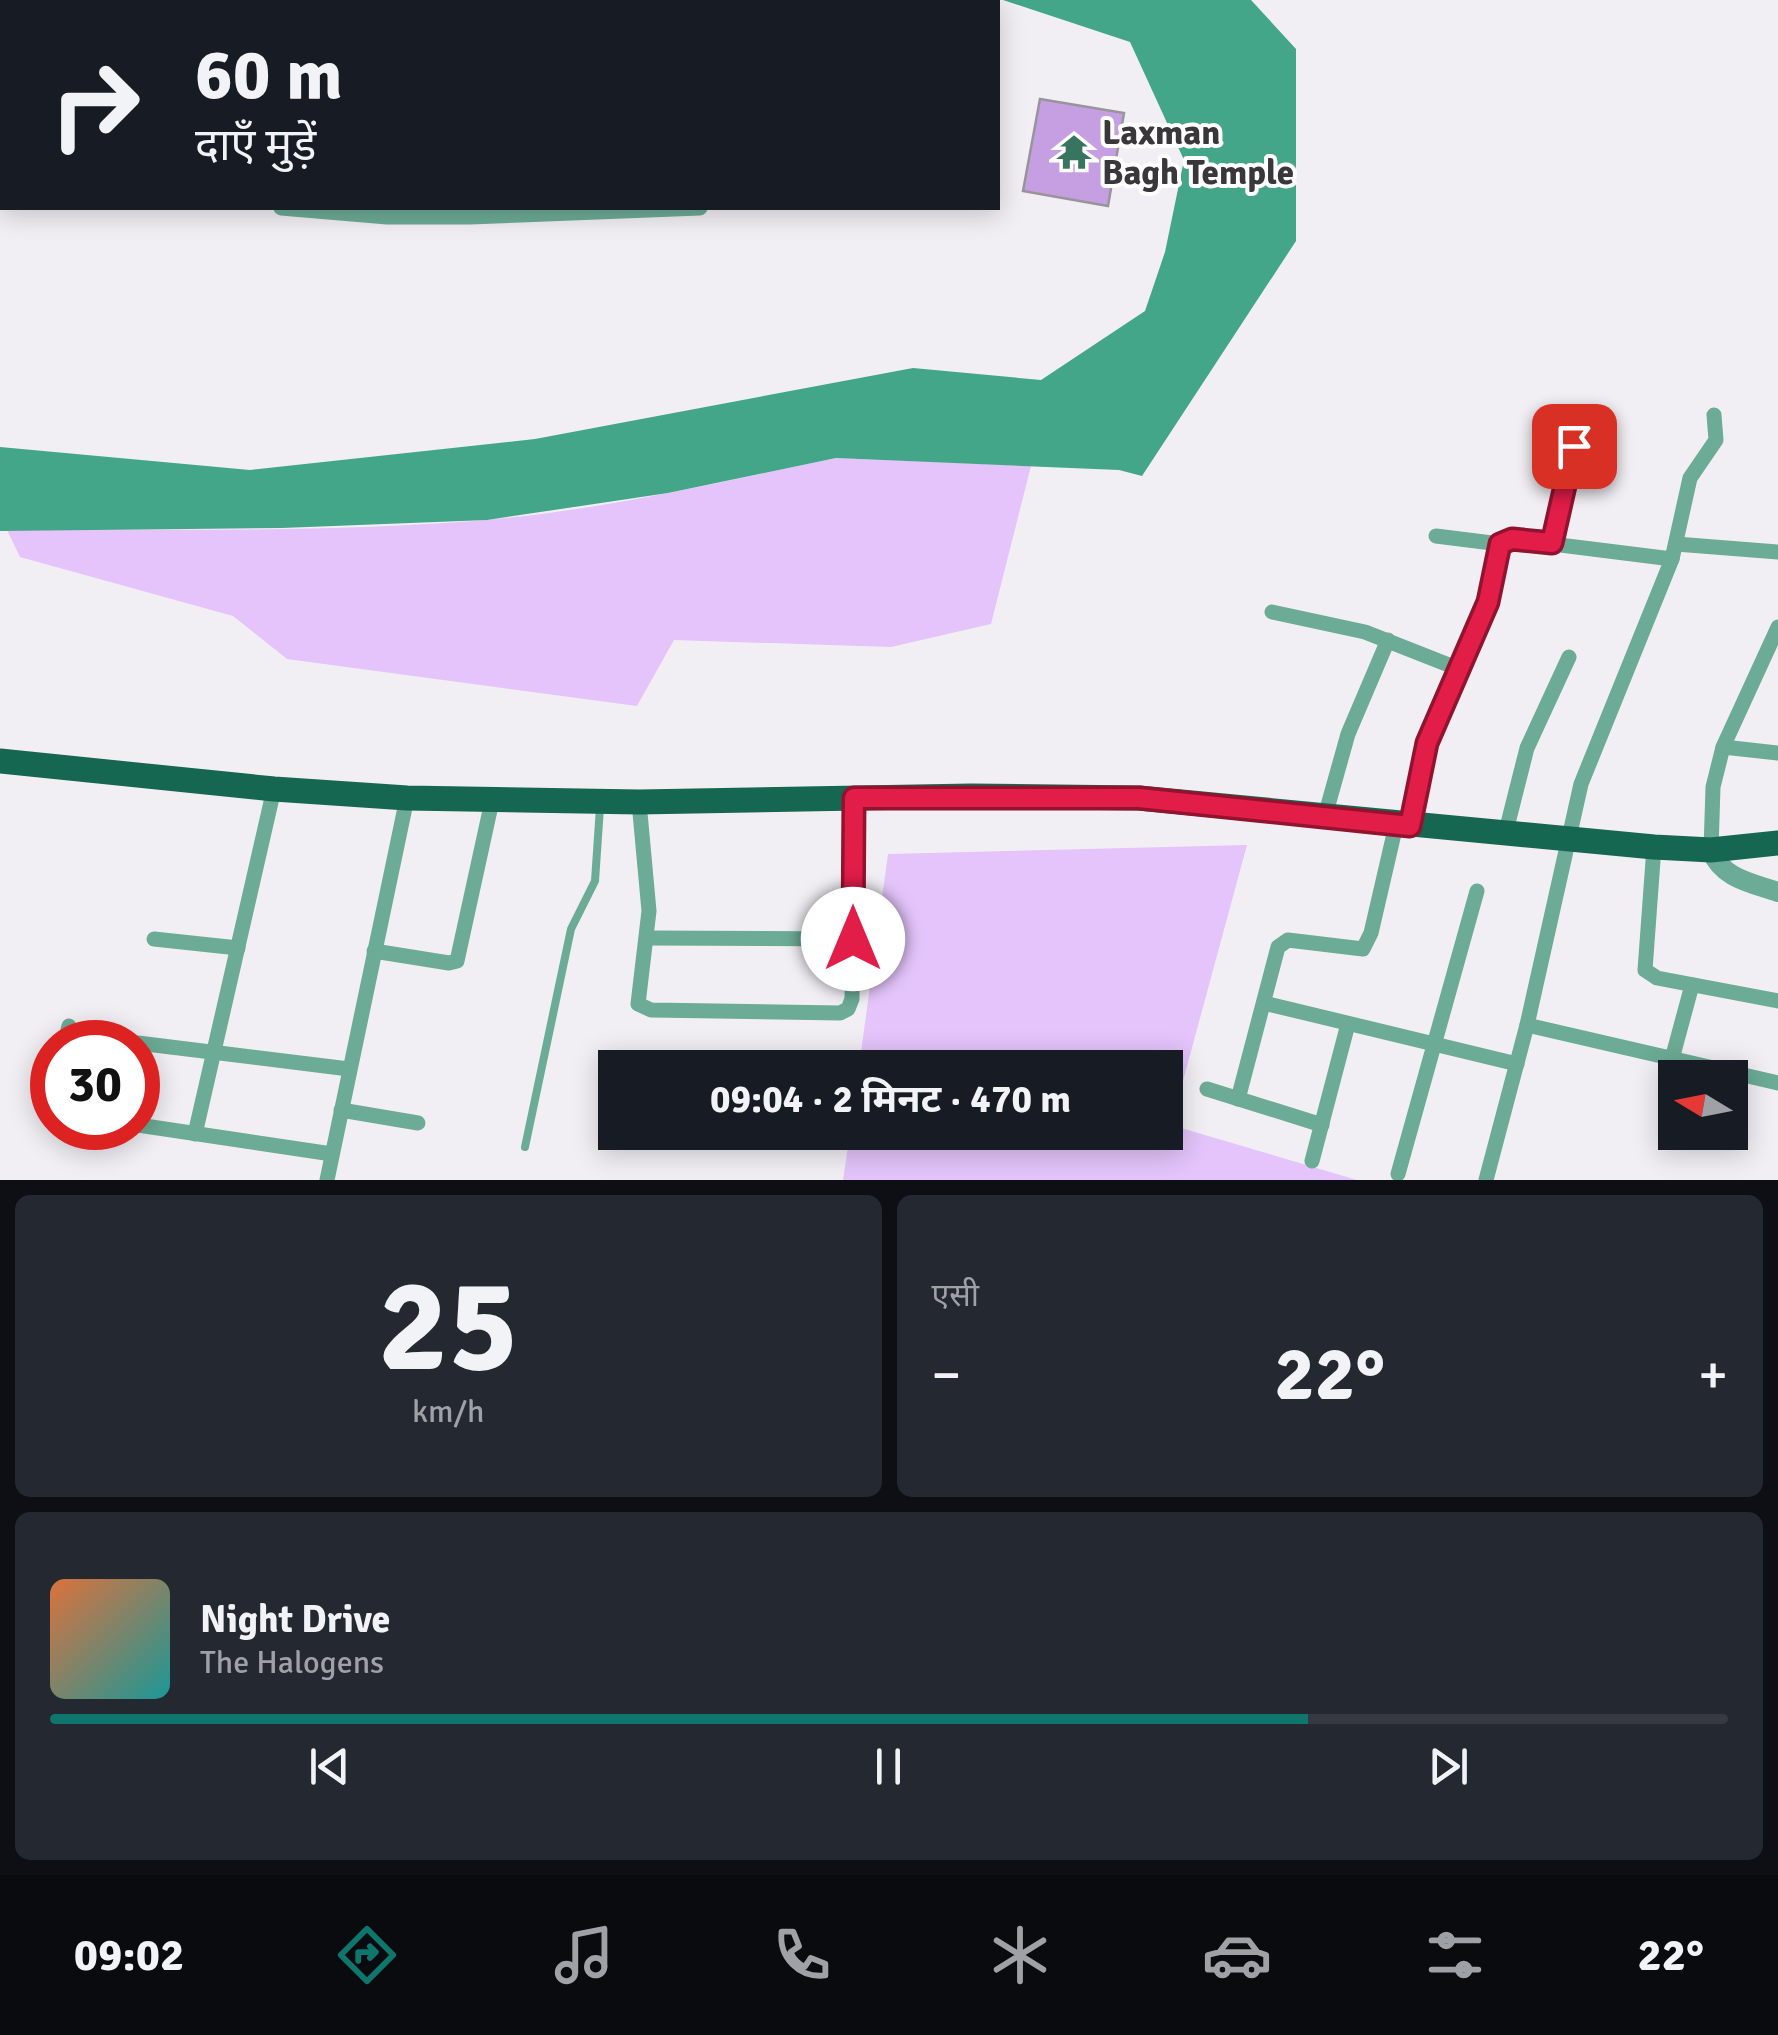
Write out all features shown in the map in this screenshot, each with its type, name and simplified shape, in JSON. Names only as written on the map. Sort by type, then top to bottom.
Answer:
[{"type":"main road","points":[[0,761],[274,789],[407,798],[638,802],[1139,798],[1654,847],[1711,850],[1778,844]]},
{"type":"street","points":[[305,210],[388,217],[470,217],[649,210]]},
{"type":"street","points":[[1486,1180],[1527,1025],[1566,840],[1594,748],[1674,551],[1690,478],[1716,440],[1714,415]]},
{"type":"street","points":[[1552,543],[1574,446]]},
{"type":"street","points":[[1436,536],[1500,544],[1512,539],[1674,551],[1778,552]]},
{"type":"street","points":[[1238,1099],[1278,947],[1284,940],[1358,951],[1368,944],[1427,743],[1488,602],[1500,544]]},
{"type":"street","points":[[1272,612],[1353,628],[1459,669]]},
{"type":"street","points":[[1778,627],[1723,748],[1714,787],[1711,850],[1725,871],[1778,892]]},
{"type":"street","points":[[1324,816],[1348,734],[1388,640]]},
{"type":"street","points":[[1506,835],[1527,748],[1569,657]]},
{"type":"street","points":[[1723,748],[1778,753]]},
{"type":"street","points":[[195,1134],[274,789]]},
{"type":"street","points":[[327,1180],[407,798]]},
{"type":"street","points":[[638,802],[649,886],[647,938],[638,998],[643,1008],[840,1012],[848,1009],[852,999],[854,798]]},
{"type":"street","points":[[374,951],[457,961],[461,956],[492,800]]},
{"type":"street","points":[[1654,847],[1646,970],[1657,978],[1778,1002]]},
{"type":"street","points":[[1398,1174],[1477,891]]},
{"type":"street","points":[[647,938],[853,939]]},
{"type":"street","points":[[154,939],[238,948]]},
{"type":"street","points":[[1672,1059],[1692,985]]},
{"type":"street","points":[[1264,1003],[1517,1064]]},
{"type":"street","points":[[1312,1161],[1348,1024]]},
{"type":"street","points":[[1527,1025],[1778,1083]]},
{"type":"street","points":[[160,1046],[349,1070]]},
{"type":"street","points":[[1207,1089],[1322,1125]]},
{"type":"street","points":[[341,1110],[418,1123]]},
{"type":"street","points":[[160,1128],[332,1154]]},
{"type":"lane","points":[[526,1147],[572,929],[595,881],[600,802]]},
{"type":"shaded area","points":[[1003,0],[1251,0],[1296,49],[1296,241],[1142,476],[1119,470],[836,458],[668,493],[487,520],[282,528],[0,531],[0,447],[250,470],[535,439],[913,368],[1041,380],[1145,311],[1165,252],[1184,160],[1130,42]]},
{"type":"shaded area","points":[[836,458],[1031,466],[991,624],[891,647],[674,640],[637,706],[287,659],[233,616],[20,557],[7,530],[306,529],[485,520],[617,502]]},
{"type":"shaded area","points":[[1247,845],[1183,1081],[1183,1050],[861,1050],[888,854]]},
{"type":"shaded area","points":[[1183,1129],[1357,1180],[843,1180],[847,1150],[1183,1150]]},
{"type":"building","name":"Laxman Bagh Temple","points":[[1040,99],[1124,113],[1108,206],[1023,191]]},
{"type":"place","name":"Laxman Bagh Temple","points":[[1074,152]]},
{"type":"route","points":[[853,939],[854,798],[1139,798],[1410,826],[1427,743],[1488,602],[1497,550],[1500,544],[1512,539],[1552,543],[1574,446]]}]
